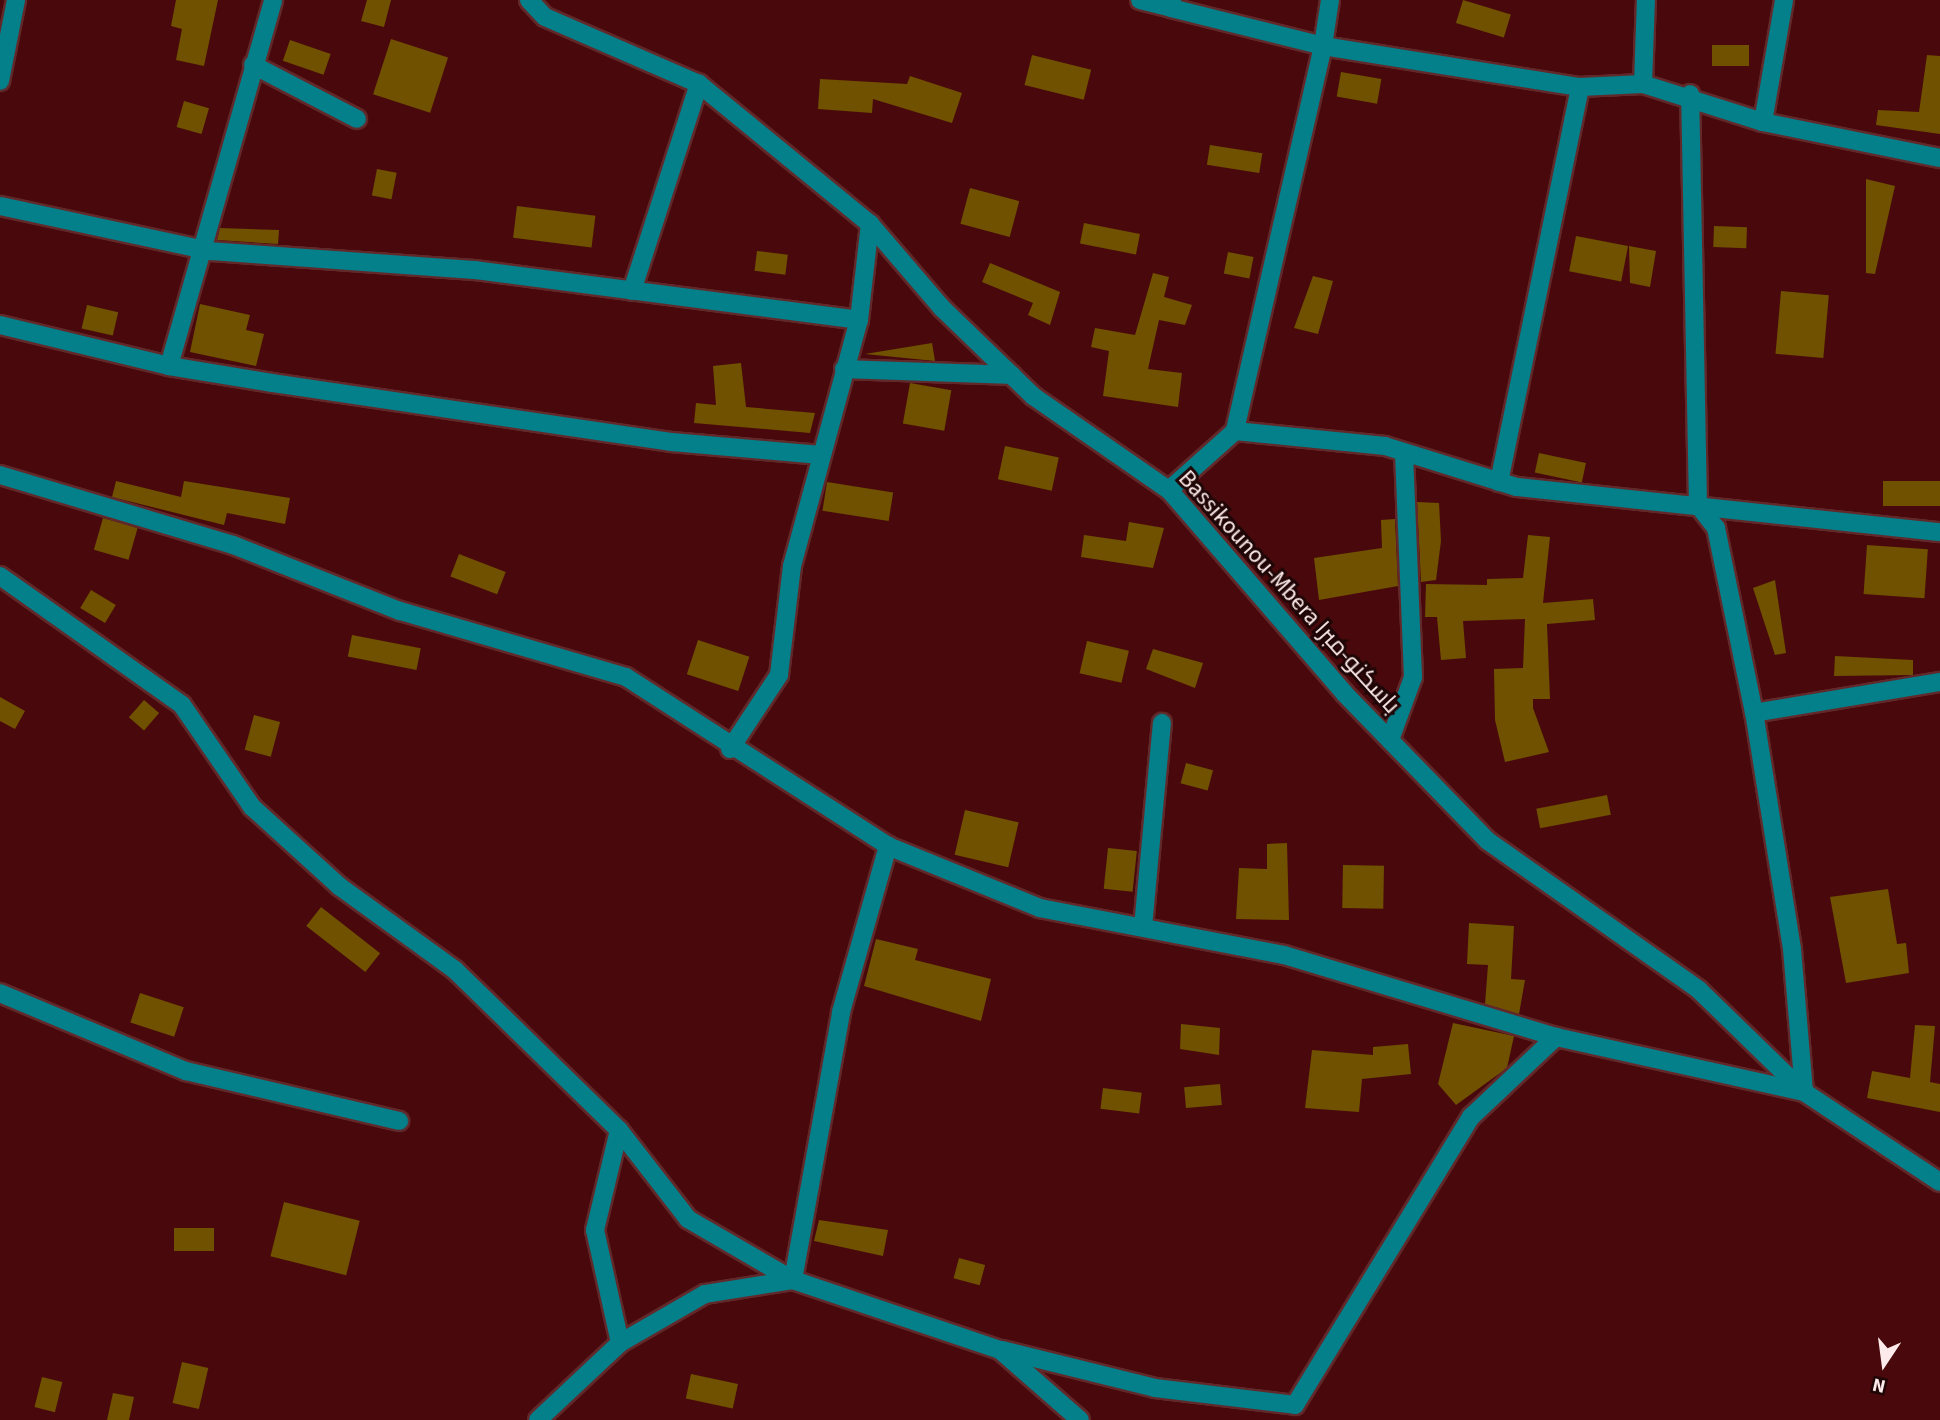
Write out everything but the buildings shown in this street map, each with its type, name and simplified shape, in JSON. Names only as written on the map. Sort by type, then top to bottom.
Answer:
[{"type":"street","points":[[0,80],[16,0]]},
{"type":"street","points":[[169,366],[199,247],[273,0]]},
{"type":"street","points":[[512,0],[545,17]]},
{"type":"street","points":[[1140,0],[1172,4],[1323,46],[1580,87],[1643,84],[1690,94],[1763,122],[1940,158]]},
{"type":"street","points":[[1169,490],[1235,431],[1323,46],[1330,0]]},
{"type":"street","points":[[1643,84],[1646,0]]},
{"type":"street","points":[[1763,122],[1784,0]]},
{"type":"street","name":"Bassikounou-Mbera باسكنو-مبرا","points":[[532,1],[545,17],[699,84],[870,224],[942,308],[1012,375],[1169,490],[1390,740],[1488,841],[1699,990],[1804,1092],[1940,1182]]},
{"type":"street","points":[[253,65],[357,119]]},
{"type":"street","points":[[632,290],[699,84]]},
{"type":"street","points":[[1499,482],[1580,87]]},
{"type":"street","points":[[0,475],[233,545],[400,611],[626,677],[730,750],[888,846],[1040,908],[1284,955],[1556,1037],[1804,1092],[1792,949],[1754,713],[1716,528],[1698,505],[1690,94]]},
{"type":"street","points":[[0,206],[199,247],[475,270],[859,320]]},
{"type":"street","points":[[730,750],[779,675],[792,566],[820,455],[859,320],[870,224]]},
{"type":"street","points":[[0,325],[169,366],[672,442],[820,455]]},
{"type":"street","points":[[844,369],[1012,375]]},
{"type":"street","points":[[1235,431],[1404,453],[1499,482],[1940,532]]},
{"type":"street","points":[[1390,740],[1413,677],[1404,453]]},
{"type":"street","points":[[0,576],[182,705],[252,807],[339,886],[455,970],[619,1130],[688,1219],[793,1280],[1000,1350],[1155,1388],[1295,1405],[1471,1117],[1556,1037]]},
{"type":"street","points":[[1754,713],[1940,682]]},
{"type":"street","points":[[1143,928],[1162,723]]},
{"type":"street","points":[[793,1280],[841,1012],[888,846]]},
{"type":"street","points":[[0,993],[186,1071],[399,1121]]},
{"type":"street","points":[[619,1130],[595,1230],[620,1343]]},
{"type":"street","points":[[538,1420],[620,1343],[705,1294],[793,1280]]},
{"type":"street","points":[[1000,1350],[1080,1420]]}]
